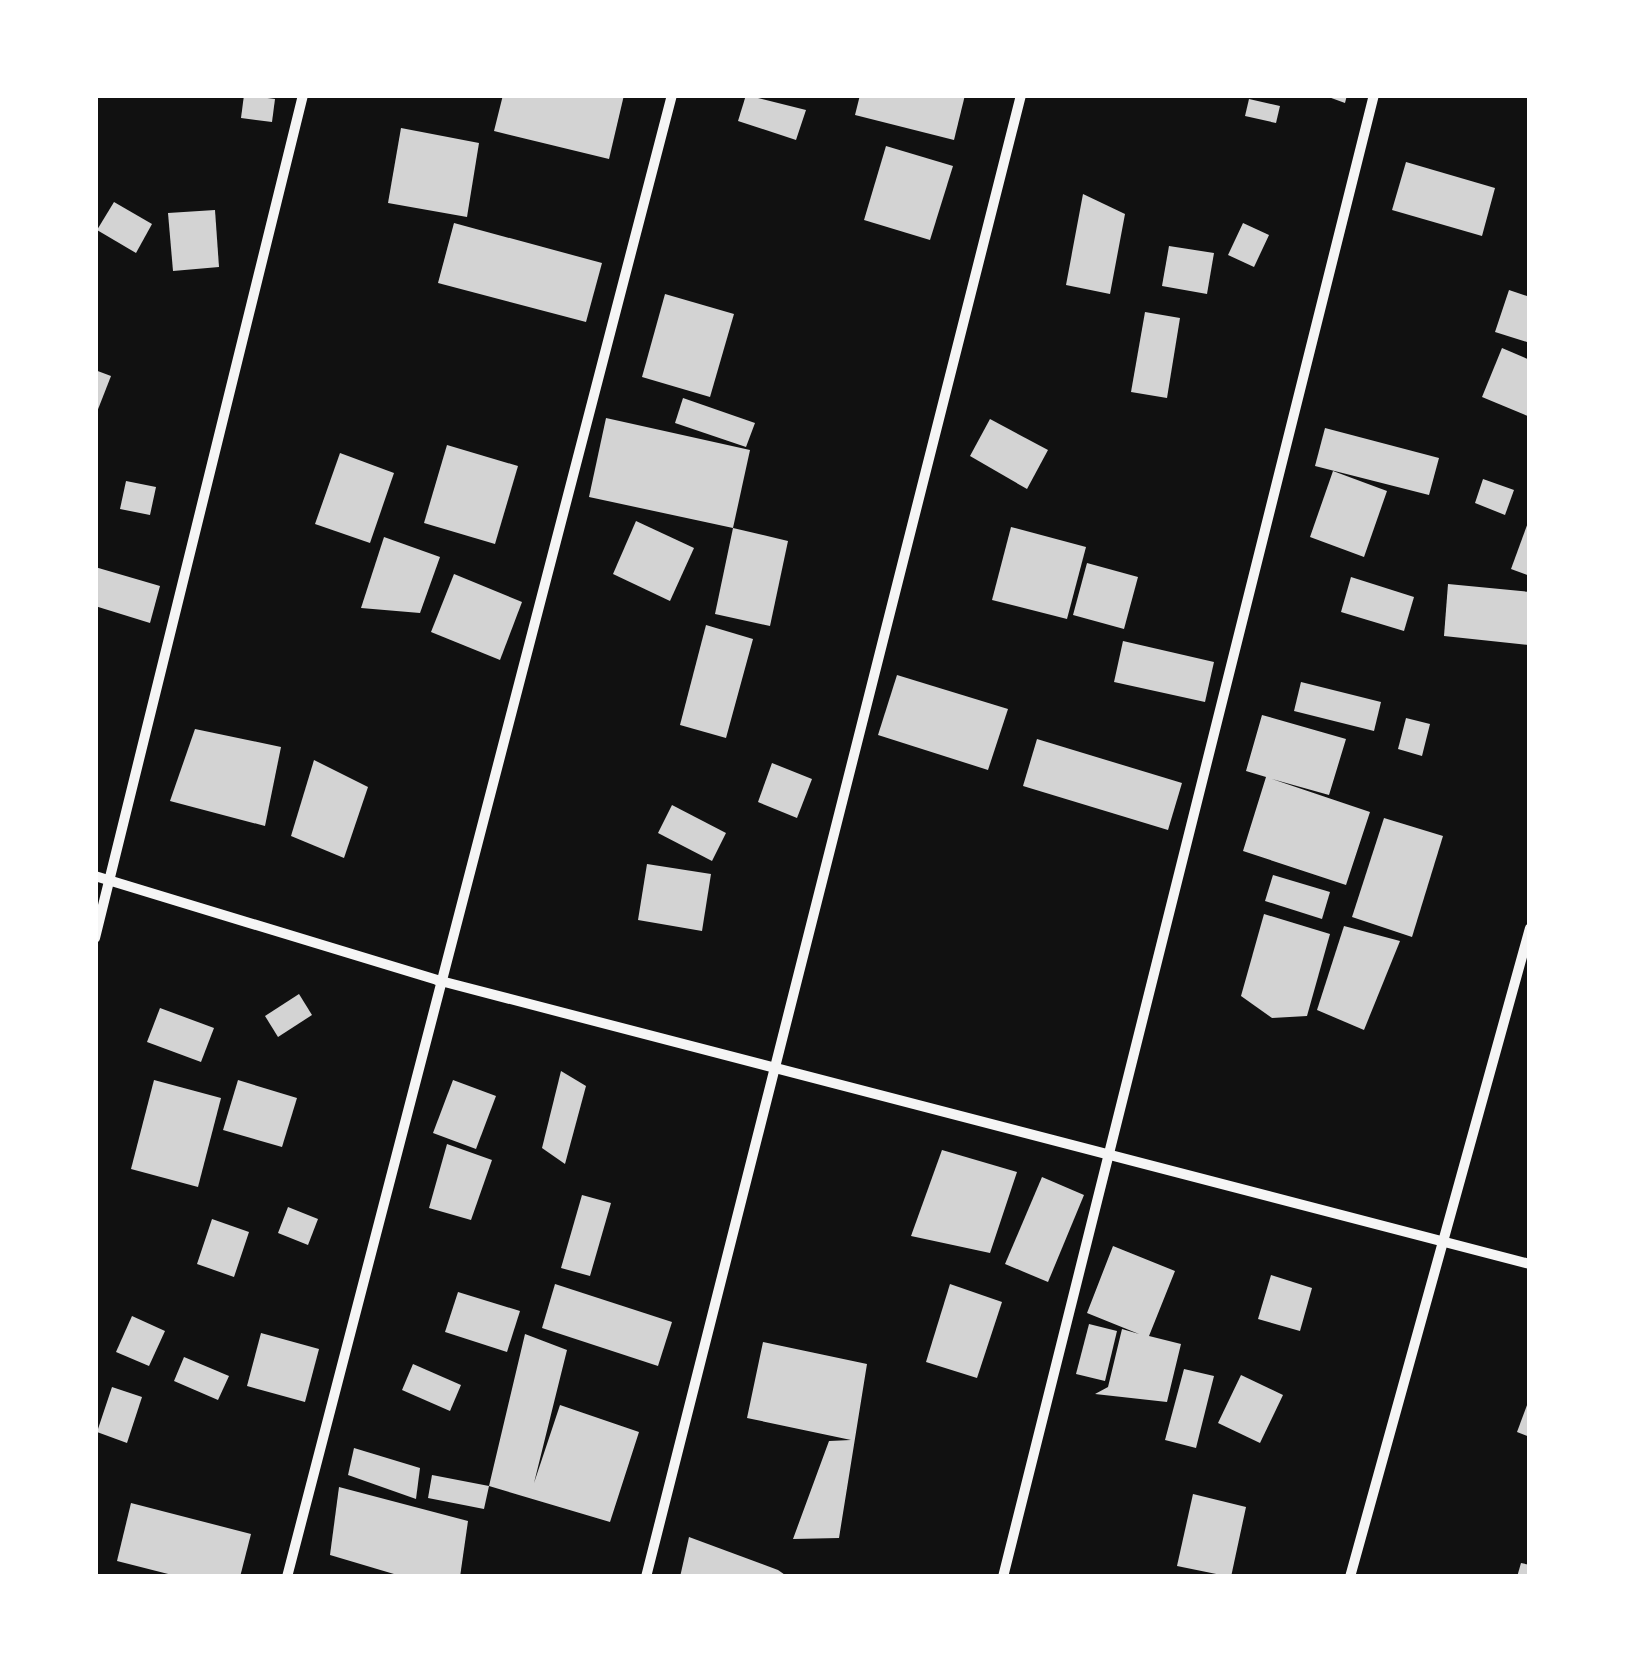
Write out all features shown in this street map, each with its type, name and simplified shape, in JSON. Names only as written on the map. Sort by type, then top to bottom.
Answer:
[{"type":"street","points":[[95,938],[303,95]]},
{"type":"street","points":[[286,1577],[437,980],[672,95]]},
{"type":"street","points":[[646,1577],[1021,95]]},
{"type":"street","points":[[1003,1577],[1374,95]]},
{"type":"street","points":[[95,876],[437,980],[1109,1150],[1530,1264]]},
{"type":"street","points":[[1350,1577],[1530,928]]},
{"type":"building","points":[[244,95],[275,99],[272,122],[241,118]]},
{"type":"building","points":[[503,95],[624,95],[609,159],[494,131]]},
{"type":"building","points":[[746,95],[806,110],[796,140],[738,121]]},
{"type":"building","points":[[860,95],[965,95],[954,140],[855,115]]},
{"type":"building","points":[[1323,95],[1347,95],[1345,103]]},
{"type":"building","points":[[1249,99],[1280,106],[1276,123],[1245,116]]},
{"type":"building","points":[[401,128],[479,143],[467,217],[388,203]]},
{"type":"building","points":[[886,146],[953,166],[930,240],[864,220]]},
{"type":"building","points":[[1406,162],[1495,188],[1482,236],[1392,210]]},
{"type":"building","points":[[1083,194],[1125,214],[1110,294],[1066,285]]},
{"type":"building","points":[[114,202],[152,224],[136,253],[97,230]]},
{"type":"building","points":[[215,210],[219,267],[173,271],[168,213]]},
{"type":"building","points":[[454,223],[602,263],[586,322],[438,283]]},
{"type":"building","points":[[1243,223],[1269,235],[1254,267],[1228,255]]},
{"type":"building","points":[[1169,246],[1214,253],[1207,294],[1162,286]]},
{"type":"building","points":[[1509,290],[1530,297],[1530,343],[1495,332]]},
{"type":"building","points":[[665,294],[734,314],[710,397],[642,377]]},
{"type":"building","points":[[1145,312],[1180,318],[1167,398],[1131,392]]},
{"type":"building","points":[[1502,348],[1530,360],[1530,417],[1482,397]]},
{"type":"building","points":[[95,370],[111,376],[95,417]]},
{"type":"building","points":[[683,398],[755,423],[746,447],[675,423]]},
{"type":"building","points":[[606,418],[750,450],[733,528],[589,497]]},
{"type":"building","points":[[990,419],[1048,450],[1027,489],[970,456]]},
{"type":"building","points":[[1325,428],[1439,458],[1429,495],[1315,466]]},
{"type":"building","points":[[447,445],[518,466],[495,544],[424,523]]},
{"type":"building","points":[[340,453],[394,473],[370,543],[315,524]]},
{"type":"building","points":[[1333,471],[1387,491],[1364,557],[1310,537]]},
{"type":"building","points":[[1483,479],[1514,490],[1505,515],[1475,503]]},
{"type":"building","points":[[126,481],[156,487],[150,515],[120,509]]},
{"type":"building","points":[[1530,517],[1530,576],[1511,569]]},
{"type":"building","points":[[636,521],[694,548],[670,601],[613,574]]},
{"type":"building","points":[[1011,527],[1086,547],[1067,619],[992,600]]},
{"type":"building","points":[[733,528],[788,541],[770,626],[715,614]]},
{"type":"building","points":[[384,537],[440,557],[420,613],[361,608]]},
{"type":"building","points":[[1087,563],[1138,577],[1124,629],[1073,615]]},
{"type":"building","points":[[95,567],[160,586],[150,623],[95,606]]},
{"type":"building","points":[[454,574],[522,602],[500,660],[431,632]]},
{"type":"building","points":[[1351,577],[1414,597],[1404,631],[1341,612]]},
{"type":"building","points":[[1448,584],[1530,592],[1529,645],[1444,636]]},
{"type":"building","points":[[706,625],[753,639],[726,738],[680,725]]},
{"type":"building","points":[[1123,641],[1214,662],[1205,702],[1114,682]]},
{"type":"building","points":[[897,675],[1008,709],[988,770],[878,735]]},
{"type":"building","points":[[1301,682],[1381,702],[1374,731],[1294,711]]},
{"type":"building","points":[[1262,715],[1346,739],[1329,795],[1272,779],[1370,812],[1346,885],[1243,851],[1266,777],[1246,771]]},
{"type":"building","points":[[1406,718],[1430,724],[1422,756],[1398,749]]},
{"type":"building","points":[[195,729],[281,747],[265,826],[170,801]]},
{"type":"building","points":[[1037,739],[1182,783],[1168,830],[1023,786]]},
{"type":"building","points":[[314,760],[368,787],[344,858],[291,836]]},
{"type":"building","points":[[772,763],[812,779],[797,818],[758,802]]},
{"type":"building","points":[[672,805],[726,833],[712,861],[658,833]]},
{"type":"building","points":[[1384,818],[1443,836],[1412,937],[1352,917]]},
{"type":"building","points":[[647,864],[711,874],[702,931],[638,920]]},
{"type":"building","points":[[1273,875],[1330,892],[1322,919],[1265,901]]},
{"type":"building","points":[[1264,914],[1330,934],[1307,1016],[1272,1018],[1241,996]]},
{"type":"building","points":[[1344,926],[1400,941],[1364,1030],[1317,1010]]},
{"type":"building","points":[[299,994],[312,1015],[278,1037],[265,1016]]},
{"type":"building","points":[[160,1008],[214,1028],[201,1062],[147,1042]]},
{"type":"building","points":[[561,1071],[586,1086],[565,1164],[542,1148]]},
{"type":"building","points":[[154,1080],[221,1098],[198,1187],[131,1169]]},
{"type":"building","points":[[238,1080],[297,1098],[282,1147],[223,1130]]},
{"type":"building","points":[[453,1080],[496,1096],[476,1149],[433,1133]]},
{"type":"building","points":[[447,1144],[492,1160],[471,1220],[429,1208]]},
{"type":"building","points":[[942,1150],[1017,1172],[990,1253],[911,1236]]},
{"type":"building","points":[[1042,1177],[1084,1195],[1048,1282],[1005,1264]]},
{"type":"building","points":[[582,1195],[611,1203],[590,1276],[561,1268]]},
{"type":"building","points":[[288,1207],[318,1219],[308,1245],[278,1233]]},
{"type":"building","points":[[212,1219],[249,1232],[234,1277],[197,1264]]},
{"type":"building","points":[[1113,1246],[1175,1271],[1149,1336],[1181,1344],[1167,1402],[1095,1394],[1108,1387],[1122,1329],[1139,1334],[1087,1313]]},
{"type":"building","points":[[1271,1275],[1312,1288],[1300,1331],[1258,1319]]},
{"type":"building","points":[[555,1284],[672,1322],[658,1366],[542,1328]]},
{"type":"building","points":[[950,1284],[1002,1302],[977,1378],[926,1362]]},
{"type":"building","points":[[458,1292],[520,1311],[507,1352],[445,1332]]},
{"type":"building","points":[[132,1316],[165,1331],[149,1366],[116,1352]]},
{"type":"building","points":[[1089,1324],[1117,1331],[1105,1381],[1076,1374]]},
{"type":"building","points":[[261,1333],[319,1349],[305,1402],[247,1386]]},
{"type":"building","points":[[525,1334],[567,1350],[534,1483],[560,1405],[639,1432],[610,1522],[489,1486]]},
{"type":"building","points":[[763,1342],[867,1364],[839,1538],[793,1539],[829,1441],[851,1440],[747,1418]]},
{"type":"building","points":[[184,1357],[229,1376],[218,1400],[174,1381]]},
{"type":"building","points":[[413,1364],[461,1385],[450,1411],[402,1390]]},
{"type":"building","points":[[1184,1369],[1214,1376],[1196,1448],[1165,1440]]},
{"type":"building","points":[[1241,1375],[1283,1395],[1260,1443],[1218,1423]]},
{"type":"building","points":[[112,1387],[142,1397],[127,1443],[97,1432]]},
{"type":"building","points":[[1530,1397],[1530,1437],[1517,1432]]},
{"type":"building","points":[[354,1448],[420,1468],[416,1499],[348,1475]]},
{"type":"building","points":[[432,1475],[489,1486],[484,1509],[428,1498]]},
{"type":"building","points":[[339,1487],[468,1521],[460,1577],[404,1577],[330,1555]]},
{"type":"building","points":[[1193,1494],[1246,1507],[1231,1577],[1177,1566]]},
{"type":"building","points":[[131,1503],[251,1534],[240,1577],[180,1577],[117,1561]]},
{"type":"building","points":[[689,1537],[778,1570],[788,1577],[680,1577]]},
{"type":"building","points":[[1521,1563],[1530,1565],[1530,1577],[1517,1577]]}]
